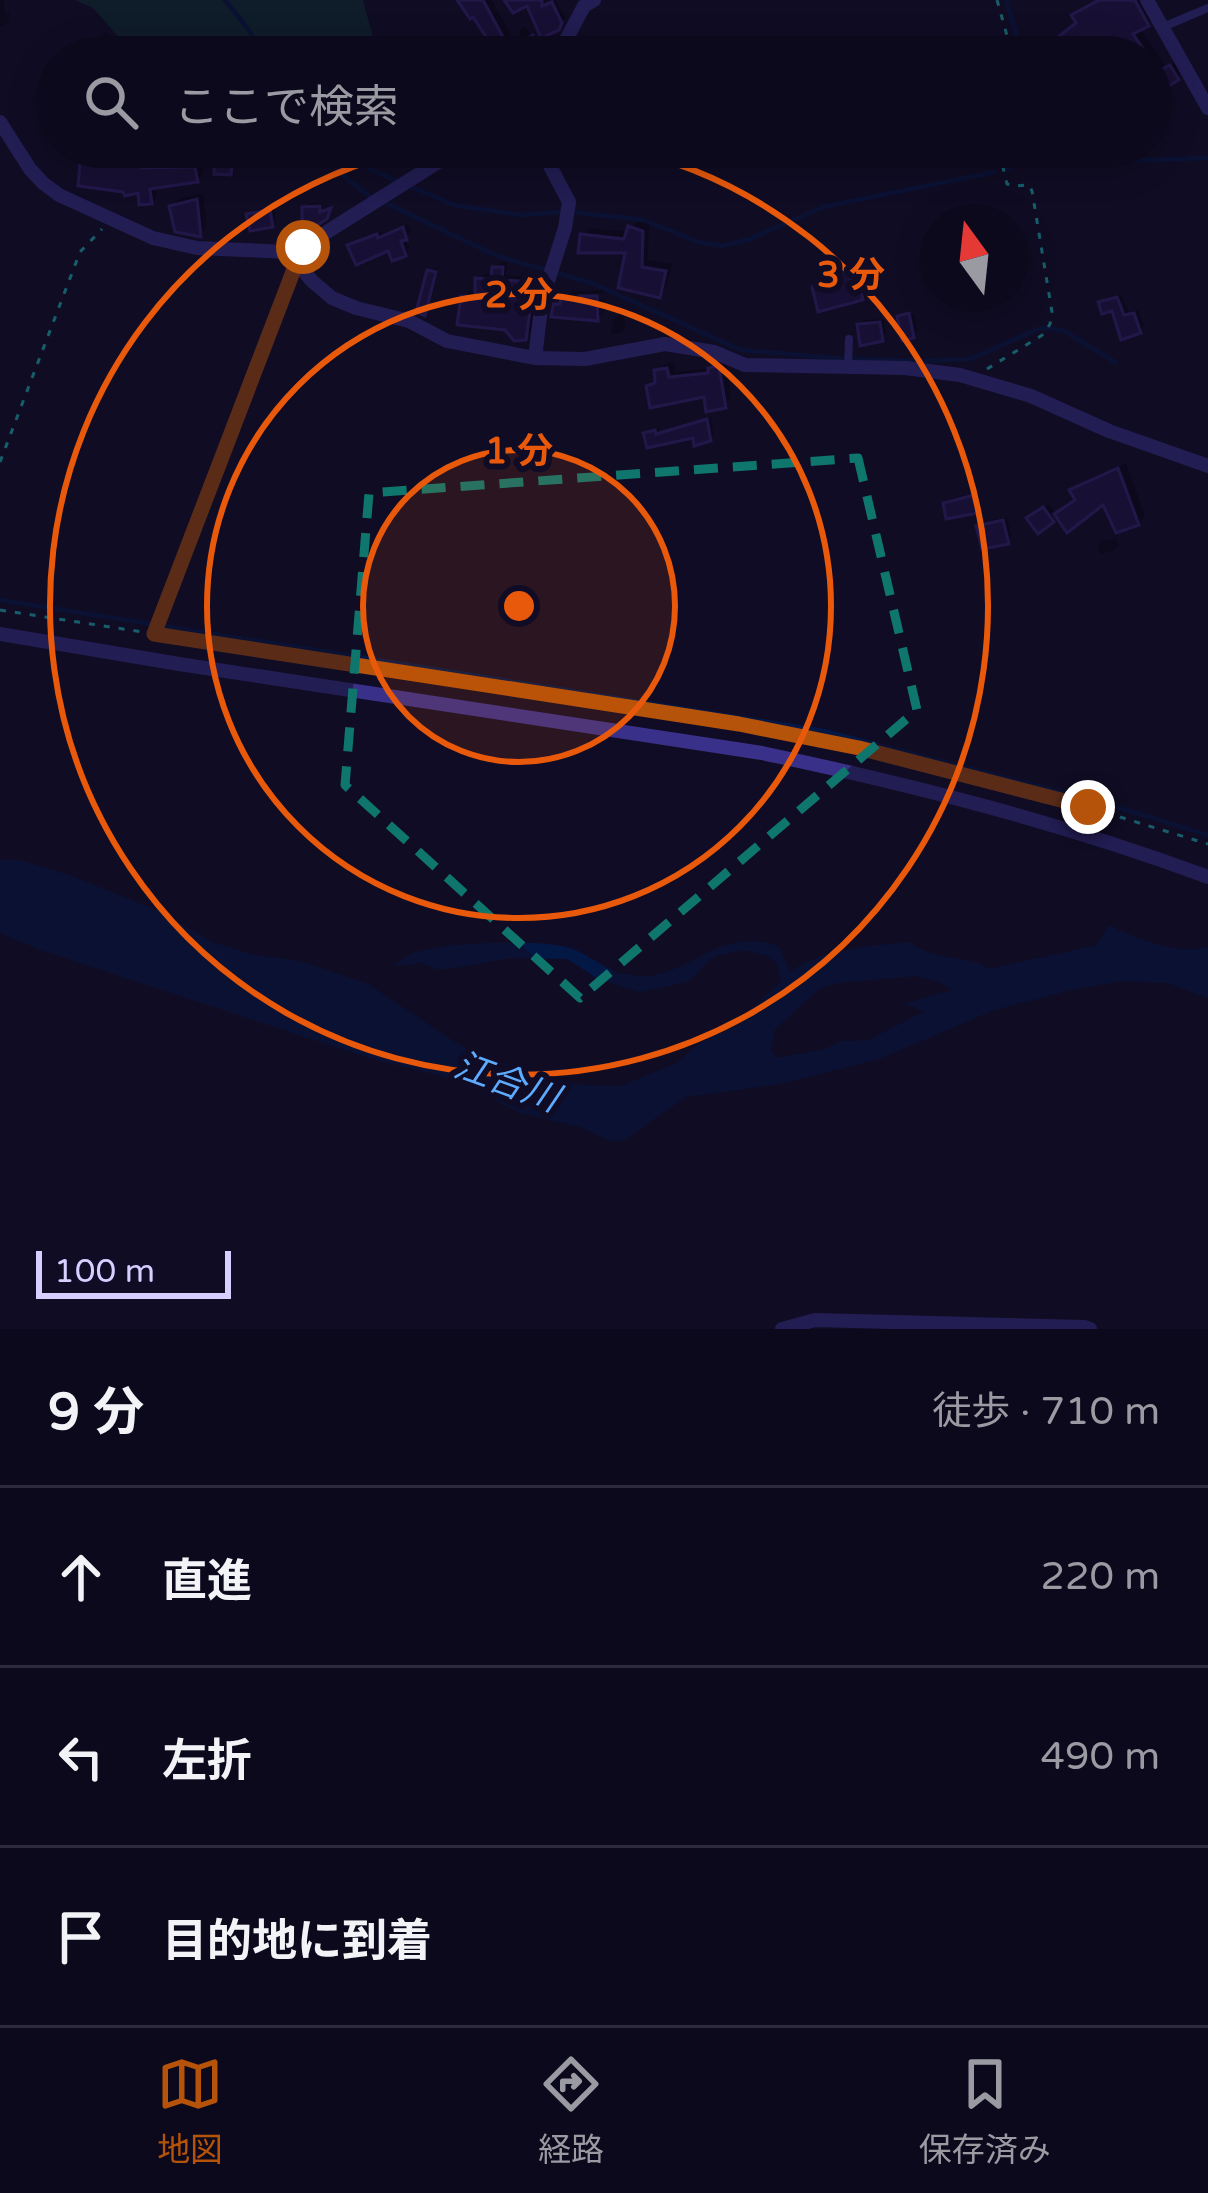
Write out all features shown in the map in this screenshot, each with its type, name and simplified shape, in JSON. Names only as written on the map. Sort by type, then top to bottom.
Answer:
[{"type":"street","points":[[1147,0],[1169,36]]},
{"type":"street","points":[[567,36],[583,2]]},
{"type":"street","points":[[1172,42],[1208,107]]},
{"type":"street","points":[[0,122],[30,169],[59,195],[176,245],[292,258],[332,298],[409,321],[447,341],[536,358],[586,359],[665,344],[714,352],[745,365],[904,368],[978,380],[1208,466]]},
{"type":"street","points":[[292,258],[429,168]]},
{"type":"street","points":[[536,358],[542,300],[569,203],[551,168]]},
{"type":"street","points":[[0,634],[762,753],[994,809],[1208,877]]},
{"type":"street","points":[[782,1329],[815,1320],[1090,1329]]},
{"type":"lane","points":[[1163,26],[1208,8]]},
{"type":"lane","points":[[848,367],[849,339]]},
{"type":"path","points":[[997,0],[1007,36]]},
{"type":"path","points":[[978,380],[988,367],[1044,334],[1052,312],[1032,191],[1028,185],[1007,184],[1003,168]]},
{"type":"path","points":[[0,462],[80,252],[111,220]]},
{"type":"path","points":[[154,631],[292,258]]},
{"type":"path","points":[[0,610],[779,732],[1088,807],[1208,844]]},
{"type":"highlighted area","points":[[858,458],[917,710],[580,998],[345,785],[369,493]]},
{"type":"green space","points":[[75,0],[363,0],[373,36],[118,36],[93,8]]},
{"type":"water","name":"江合川","points":[[0,860],[20,860],[159,911],[212,942],[255,955],[300,961],[368,984],[461,1046],[582,1085],[621,1086],[677,1063],[697,1045],[740,1021],[782,980],[776,962],[746,950],[714,956],[688,982],[640,992],[596,978],[568,959],[510,958],[449,969],[422,963],[393,966],[411,954],[431,949],[519,942],[573,949],[611,970],[640,976],[675,969],[738,942],[758,942],[780,947],[790,972],[832,953],[910,942],[989,969],[1097,945],[1108,925],[1169,947],[1208,947],[1208,998],[1168,983],[1122,981],[1071,990],[994,1010],[879,1059],[780,1084],[686,1097],[624,1140],[614,1142],[580,1127],[521,1113],[453,1079],[369,1058],[0,933]],"holes":[[[917,976],[952,990],[904,1004],[925,1011],[869,1040],[843,1041],[777,1058],[771,1050],[775,1029],[819,989]]]},
{"type":"building","points":[[457,0],[483,0],[503,36],[485,36]]},
{"type":"building","points":[[504,0],[542,0],[542,6],[552,2],[562,23],[559,30],[540,36],[527,6],[513,13]]},
{"type":"building","points":[[1099,0],[1135,0],[1149,26],[1134,36],[1059,36],[1076,23],[1071,15]]},
{"type":"building","points":[[80,168],[195,168],[198,182],[150,189],[152,204],[139,205],[138,193],[125,196],[78,186]]},
{"type":"building","points":[[214,168],[232,168],[231,175],[214,174]]},
{"type":"building","points":[[197,199],[201,237],[175,232],[169,206]]},
{"type":"building","points":[[320,206],[320,212],[331,208],[327,219],[302,230],[302,207]]},
{"type":"building","points":[[270,210],[273,227],[250,231],[246,214]]},
{"type":"building","points":[[628,226],[643,231],[642,267],[666,271],[660,298],[618,288],[625,253],[578,253],[580,234],[624,239]]},
{"type":"building","points":[[403,227],[406,256],[392,261],[388,251],[356,265],[347,245]]},
{"type":"building","points":[[492,267],[503,267],[502,280],[534,282],[526,340],[514,341],[505,330],[457,325],[461,296],[475,297],[475,278],[491,279]]},
{"type":"building","points":[[848,267],[850,278],[866,274],[868,284],[860,287],[863,300],[818,312],[812,287],[830,283],[827,271]]},
{"type":"building","points":[[427,270],[436,272],[425,316],[416,312]]},
{"type":"building","points":[[597,296],[598,321],[551,317],[553,304],[560,304],[561,298]]},
{"type":"building","points":[[1117,297],[1124,315],[1134,313],[1141,333],[1121,340],[1112,311],[1102,314],[1098,302]]},
{"type":"building","points":[[909,313],[914,338],[902,341],[897,316]]},
{"type":"building","points":[[880,322],[883,341],[860,346],[857,324]]},
{"type":"building","points":[[719,366],[726,408],[706,412],[704,397],[650,408],[646,386],[655,383],[654,370],[667,368],[669,377],[708,373],[708,368]]},
{"type":"building","points":[[707,419],[711,441],[694,446],[693,438],[647,448],[643,433],[655,430],[656,434]]},
{"type":"building","points":[[1118,468],[1139,525],[1116,533],[1103,505],[1067,533],[1054,514],[1075,500],[1069,490]]},
{"type":"building","points":[[974,495],[978,513],[946,519],[943,503]]},
{"type":"building","points":[[1043,507],[1054,522],[1038,534],[1026,518]]},
{"type":"building","points":[[1003,520],[1009,544],[982,549],[976,526]]},
{"type":"waterway","points":[[225,0],[252,36]]},
{"type":"waterway","points":[[1006,0],[1017,36]]},
{"type":"waterway","points":[[1172,159],[1208,158]]},
{"type":"waterway","points":[[338,168],[371,197]]},
{"type":"waterway","points":[[369,168],[399,182]]},
{"type":"waterway","points":[[1006,169],[1010,168]]},
{"type":"waterway","points":[[572,212],[644,220],[698,242],[722,246],[823,207],[994,172]]},
{"type":"waterway","points":[[409,186],[454,205],[521,215],[561,212]]},
{"type":"waterway","points":[[382,201],[497,256],[592,283],[741,350],[834,358],[970,359],[1041,328],[1062,330],[1115,362]]},
{"type":"waterway","points":[[0,600],[824,731],[1208,835]]},
{"type":"route","points":[[303,247],[288,252],[296,264],[154,634],[739,724],[859,748],[1088,807]]}]
